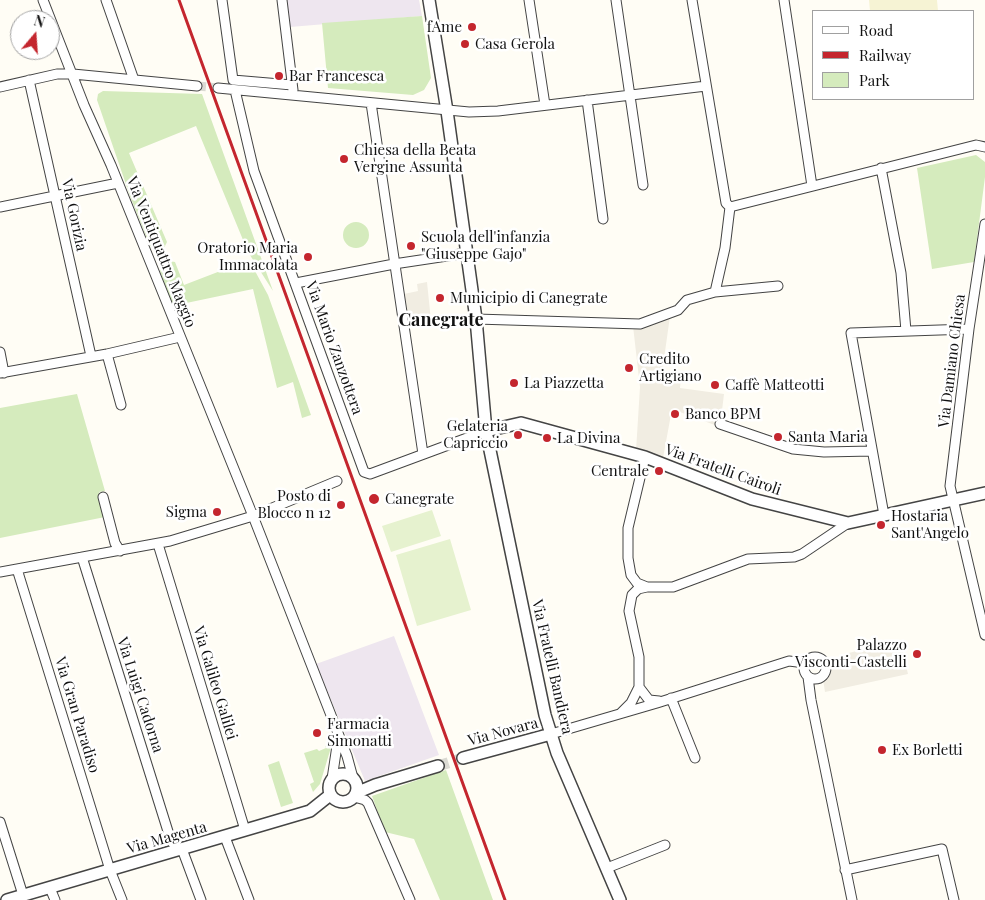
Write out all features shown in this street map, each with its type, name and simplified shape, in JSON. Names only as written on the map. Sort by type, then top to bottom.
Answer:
[{"type":"street","name":"Via Ventiquattro Maggio","points":[[43,0],[84,105],[118,182],[253,516],[347,756],[355,787]]},
{"type":"street","points":[[106,0],[134,80]]},
{"type":"street","points":[[222,0],[233,80],[292,85]]},
{"type":"street","points":[[282,0],[293,96]]},
{"type":"street","name":"Via Fratelli Bandiera","points":[[429,0],[447,111],[476,320],[486,431],[545,715],[557,753],[620,900]]},
{"type":"street","points":[[529,0],[545,105]]},
{"type":"street","points":[[616,0],[643,185]]},
{"type":"street","points":[[692,0],[726,204],[730,207]]},
{"type":"street","points":[[784,0],[812,186]]},
{"type":"street","points":[[0,87],[57,74],[197,86]]},
{"type":"street","name":"Via Gorizia","points":[[29,80],[91,356]]},
{"type":"street","points":[[218,88],[464,112],[498,111],[706,86]]},
{"type":"street","name":"Via Mario Zanzottera","points":[[235,90],[254,171],[364,472],[370,474],[423,454]]},
{"type":"street","points":[[587,100],[603,219]]},
{"type":"street","points":[[371,103],[423,454],[486,431]]},
{"type":"street","points":[[730,207],[976,145],[985,147]]},
{"type":"street","points":[[881,168],[901,273],[906,331]]},
{"type":"street","points":[[0,207],[118,182]]},
{"type":"street","points":[[715,292],[725,248],[730,207]]},
{"type":"street","name":"Via Damiano Chiesa","points":[[985,224],[950,486],[985,635]]},
{"type":"street","points":[[296,283],[394,264],[467,253]]},
{"type":"street","points":[[476,320],[640,324],[678,310],[687,300],[715,292],[778,286]]},
{"type":"street","points":[[970,329],[851,333],[884,516],[985,493]]},
{"type":"street","points":[[0,352],[2,373],[107,354],[180,337]]},
{"type":"street","points":[[107,354],[121,405]]},
{"type":"street","name":"Via Fratelli Cairoli","points":[[486,431],[521,422],[645,457],[752,499],[837,525],[884,516]]},
{"type":"street","points":[[720,424],[793,449],[824,452],[872,451]]},
{"type":"street","points":[[645,457],[628,528],[628,558],[631,575],[636,583],[647,587]]},
{"type":"street","points":[[0,572],[158,544],[253,516],[338,481]]},
{"type":"street","points":[[103,496],[115,543],[120,551]]},
{"type":"street","points":[[621,714],[631,703],[639,687],[639,657],[629,611],[632,595],[638,589],[673,587],[748,559],[794,557],[802,554],[837,525]]},
{"type":"street","name":"Via Galileo Galilei","points":[[158,544],[245,830]]},
{"type":"street","name":"Via Luigi Cadorna","points":[[82,557],[176,848],[201,900]]},
{"type":"street","name":"Via Gran Paradiso","points":[[16,569],[110,870],[122,900]]},
{"type":"street","points":[[808,677],[815,679],[821,677],[825,671],[825,664],[821,659],[814,657],[806,663],[804,669],[808,677],[811,700],[852,900]]},
{"type":"street","points":[[551,734],[621,714],[789,660],[806,663]]},
{"type":"street","points":[[639,687],[649,700],[661,701]]},
{"type":"street","points":[[671,698],[695,758]]},
{"type":"street","name":"Via Novara","points":[[463,758],[551,734]]},
{"type":"street","points":[[338,737],[338,752],[332,778],[328,786],[333,799],[342,802]]},
{"type":"street","points":[[355,787],[375,785],[438,766]]},
{"type":"street","points":[[332,778],[340,774],[349,775],[355,787],[368,804],[410,900]]},
{"type":"street","points":[[310,810],[351,800],[355,787]]},
{"type":"street","name":"Via Magenta","points":[[7,900],[110,870],[176,848],[225,837],[310,810],[330,795]]},
{"type":"street","points":[[0,822],[23,895]]},
{"type":"street","points":[[225,837],[249,900]]},
{"type":"street","points":[[607,868],[665,845]]},
{"type":"street","points":[[845,870],[942,849],[954,900]]},
{"type":"street","points":[[50,888],[55,900]]},
{"type":"shaded area","points":[[287,0],[419,0],[422,16],[290,27]]},
{"type":"shaded area","points":[[869,0],[937,0],[938,10],[870,10]]},
{"type":"shaded area","points":[[427,282],[431,321],[416,322],[416,320],[409,323],[404,294],[418,291],[417,284]]},
{"type":"shaded area","points":[[671,309],[662,373],[681,376],[680,388],[724,394],[720,427],[672,409],[663,458],[636,451],[640,387],[633,326]]},
{"type":"shaded area","points":[[394,636],[439,755],[365,781],[316,664]]},
{"type":"shaded area","points":[[900,640],[908,674],[825,692],[823,679],[841,655]]},
{"type":"green space","points":[[422,16],[431,78],[424,90],[413,95],[328,88],[322,23]]},
{"type":"green space","points":[[103,91],[202,94],[273,291],[248,252],[196,126],[129,153],[167,242],[164,248],[159,250],[150,246],[130,196],[97,100],[98,94]]},
{"type":"green space","points":[[976,155],[985,162],[985,177],[974,262],[932,269],[917,168]]},
{"type":"green space","points":[[356,222],[365,226],[369,235],[365,244],[356,248],[347,244],[343,235],[347,226]]},
{"type":"green space","points":[[249,260],[268,295],[311,415],[302,418],[293,382],[277,388],[253,289],[172,306],[160,271],[163,264],[169,261],[175,262],[184,285]]},
{"type":"green space","points":[[77,394],[105,491],[99,492],[105,517],[0,538],[0,408]]},
{"type":"green space","points":[[432,510],[441,536],[391,552],[382,526]]},
{"type":"green space","points":[[450,539],[471,610],[417,626],[396,555]]},
{"type":"green space","points":[[332,744],[320,784],[313,792],[310,784],[314,782],[304,753],[317,749],[319,751],[326,748],[325,746]]},
{"type":"green space","points":[[279,761],[293,803],[281,807],[268,765]]},
{"type":"green space","points":[[446,770],[493,900],[440,900],[414,839],[385,832],[372,796]]},
{"type":"tunnel","points":[[197,86],[218,88]]},
{"type":"tunnel","points":[[438,766],[463,758]]},
{"type":"railway","points":[[179,0],[505,900]]},
{"type":"place","name":"fAme","points":[[472,27]]},
{"type":"place","name":"Casa Gerola","points":[[465,44]]},
{"type":"place","name":"Bar Francesca","points":[[279,76]]},
{"type":"place","name":"Chiesa della Beata Vergine Assunta","points":[[344,159]]},
{"type":"place","name":"Scuola dell'infanzia \"Giuseppe Gajo\"","points":[[411,246]]},
{"type":"place","name":"Oratorio Maria Immacolata","points":[[308,257]]},
{"type":"place","name":"Municipio di Canegrate","points":[[440,298]]},
{"type":"place","name":"Credito Artigiano","points":[[629,368]]},
{"type":"place","name":"La Piazzetta","points":[[514,383]]},
{"type":"place","name":"Caffè Matteotti","points":[[715,385]]},
{"type":"place","name":"Banco BPM","points":[[675,414]]},
{"type":"place","name":"Gelateria Capriccio","points":[[518,435]]},
{"type":"place","name":"Santa Maria","points":[[778,437]]},
{"type":"place","name":"La Divina","points":[[547,438]]},
{"type":"place","name":"Centrale","points":[[659,471]]},
{"type":"place","name":"Canegrate","points":[[374,499]]},
{"type":"place","name":"Posto di Blocco n 12","points":[[341,505]]},
{"type":"place","name":"Sigma","points":[[217,512]]},
{"type":"place","name":"Hostaria Sant'Angelo","points":[[881,525]]},
{"type":"place","name":"Palazzo Visconti-Castelli","points":[[917,654]]},
{"type":"place","name":"Farmacia Simonatti","points":[[317,733]]},
{"type":"place","name":"Ex Borletti","points":[[882,750]]},
{"type":"district","name":"Canegrate","points":[[441,320]]}]
